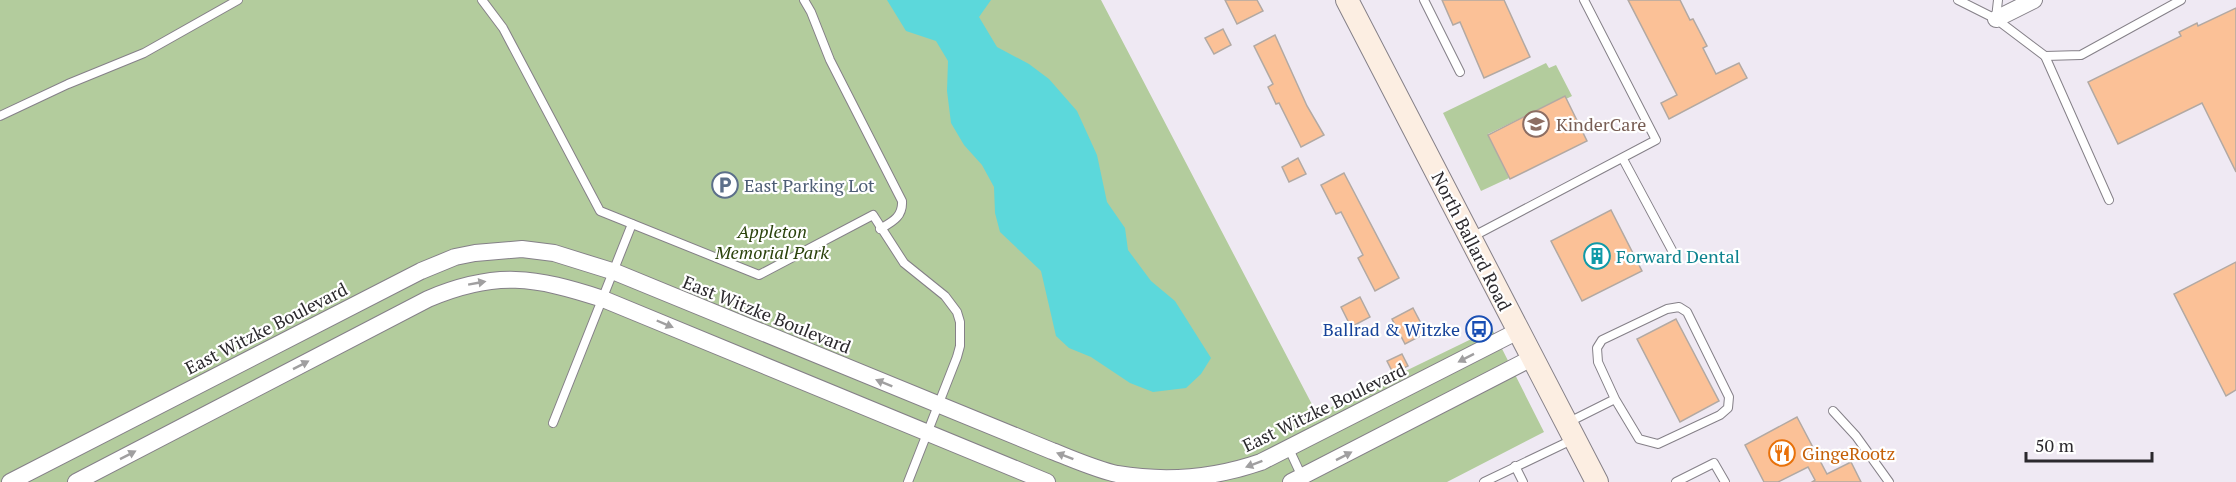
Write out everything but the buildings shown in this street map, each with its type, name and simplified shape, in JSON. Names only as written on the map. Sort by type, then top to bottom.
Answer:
[{"type":"main road","name":"North Ballard Road","points":[[1347,0],[1597,482]]},
{"type":"street","points":[[1996,19],[2034,0]]},
{"type":"street","name":"East Witzke Boulevard","points":[[10,482],[394,284],[455,257],[497,250],[538,249],[615,272],[1085,464],[1136,477],[1178,479],[1217,476],[1261,462],[1518,331]]},
{"type":"street","points":[[76,482],[428,299],[473,283],[524,280],[560,285],[603,299],[1047,482]]},
{"type":"street","points":[[1299,480],[1532,358]]},
{"type":"lane","points":[[0,116],[68,84],[144,53],[238,0]]},
{"type":"lane","points":[[482,0],[503,28],[600,211],[759,275],[873,215],[904,263],[945,296],[957,312],[960,322],[960,346],[908,482]]},
{"type":"lane","points":[[804,0],[830,60],[902,201],[898,217],[880,229]]},
{"type":"lane","points":[[1424,0],[1460,72]]},
{"type":"lane","points":[[1470,238],[1656,141],[1657,138],[1584,0]]},
{"type":"lane","points":[[1958,0],[1996,19],[2045,56],[2109,200]]},
{"type":"lane","points":[[1996,19],[1998,0]]},
{"type":"lane","points":[[2045,56],[2081,55],[2169,2],[2181,0]]},
{"type":"lane","points":[[1623,159],[1674,254]]},
{"type":"lane","points":[[553,423],[615,272],[632,224]]},
{"type":"lane","points":[[1679,307],[1687,312],[1729,397],[1728,408],[1720,415],[1658,444],[1639,439],[1615,399],[1598,362],[1597,348],[1602,340],[1667,309],[1679,307]]},
{"type":"lane","points":[[1484,482],[1515,466],[1615,399]]},
{"type":"lane","points":[[1833,411],[1856,436],[1889,482]]},
{"type":"lane","points":[[1288,449],[1299,480]]},
{"type":"lane","points":[[1676,482],[1714,463],[1725,482]]},
{"type":"lane","points":[[1515,466],[1523,482]]},
{"type":"green space","name":"Appleton Memorial Park","points":[[0,0],[1101,0],[1317,414],[1492,329],[1544,432],[1447,482],[0,482]]},
{"type":"green space","points":[[1546,63],[1549,68],[1556,65],[1572,96],[1566,99],[1565,97],[1488,134],[1509,178],[1481,191],[1443,113]]},
{"type":"water","points":[[887,0],[991,0],[979,17],[997,47],[1029,64],[1049,79],[1077,111],[1097,155],[1107,202],[1125,228],[1128,250],[1151,281],[1175,301],[1211,358],[1201,374],[1186,388],[1153,392],[1130,383],[1091,357],[1069,348],[1056,336],[1041,271],[1000,232],[995,213],[994,187],[982,165],[964,145],[951,123],[947,91],[948,61],[936,41],[906,31]]},
{"type":"place","name":"KinderCare","points":[[1536,124]]},
{"type":"place","name":"East Parking Lot","points":[[725,185]]},
{"type":"place","name":"Forward Dental","points":[[1597,256]]},
{"type":"place","name":"Ballrad & Witzke","points":[[1479,329]]},
{"type":"place","name":"GingeRootz","points":[[1782,453]]}]
